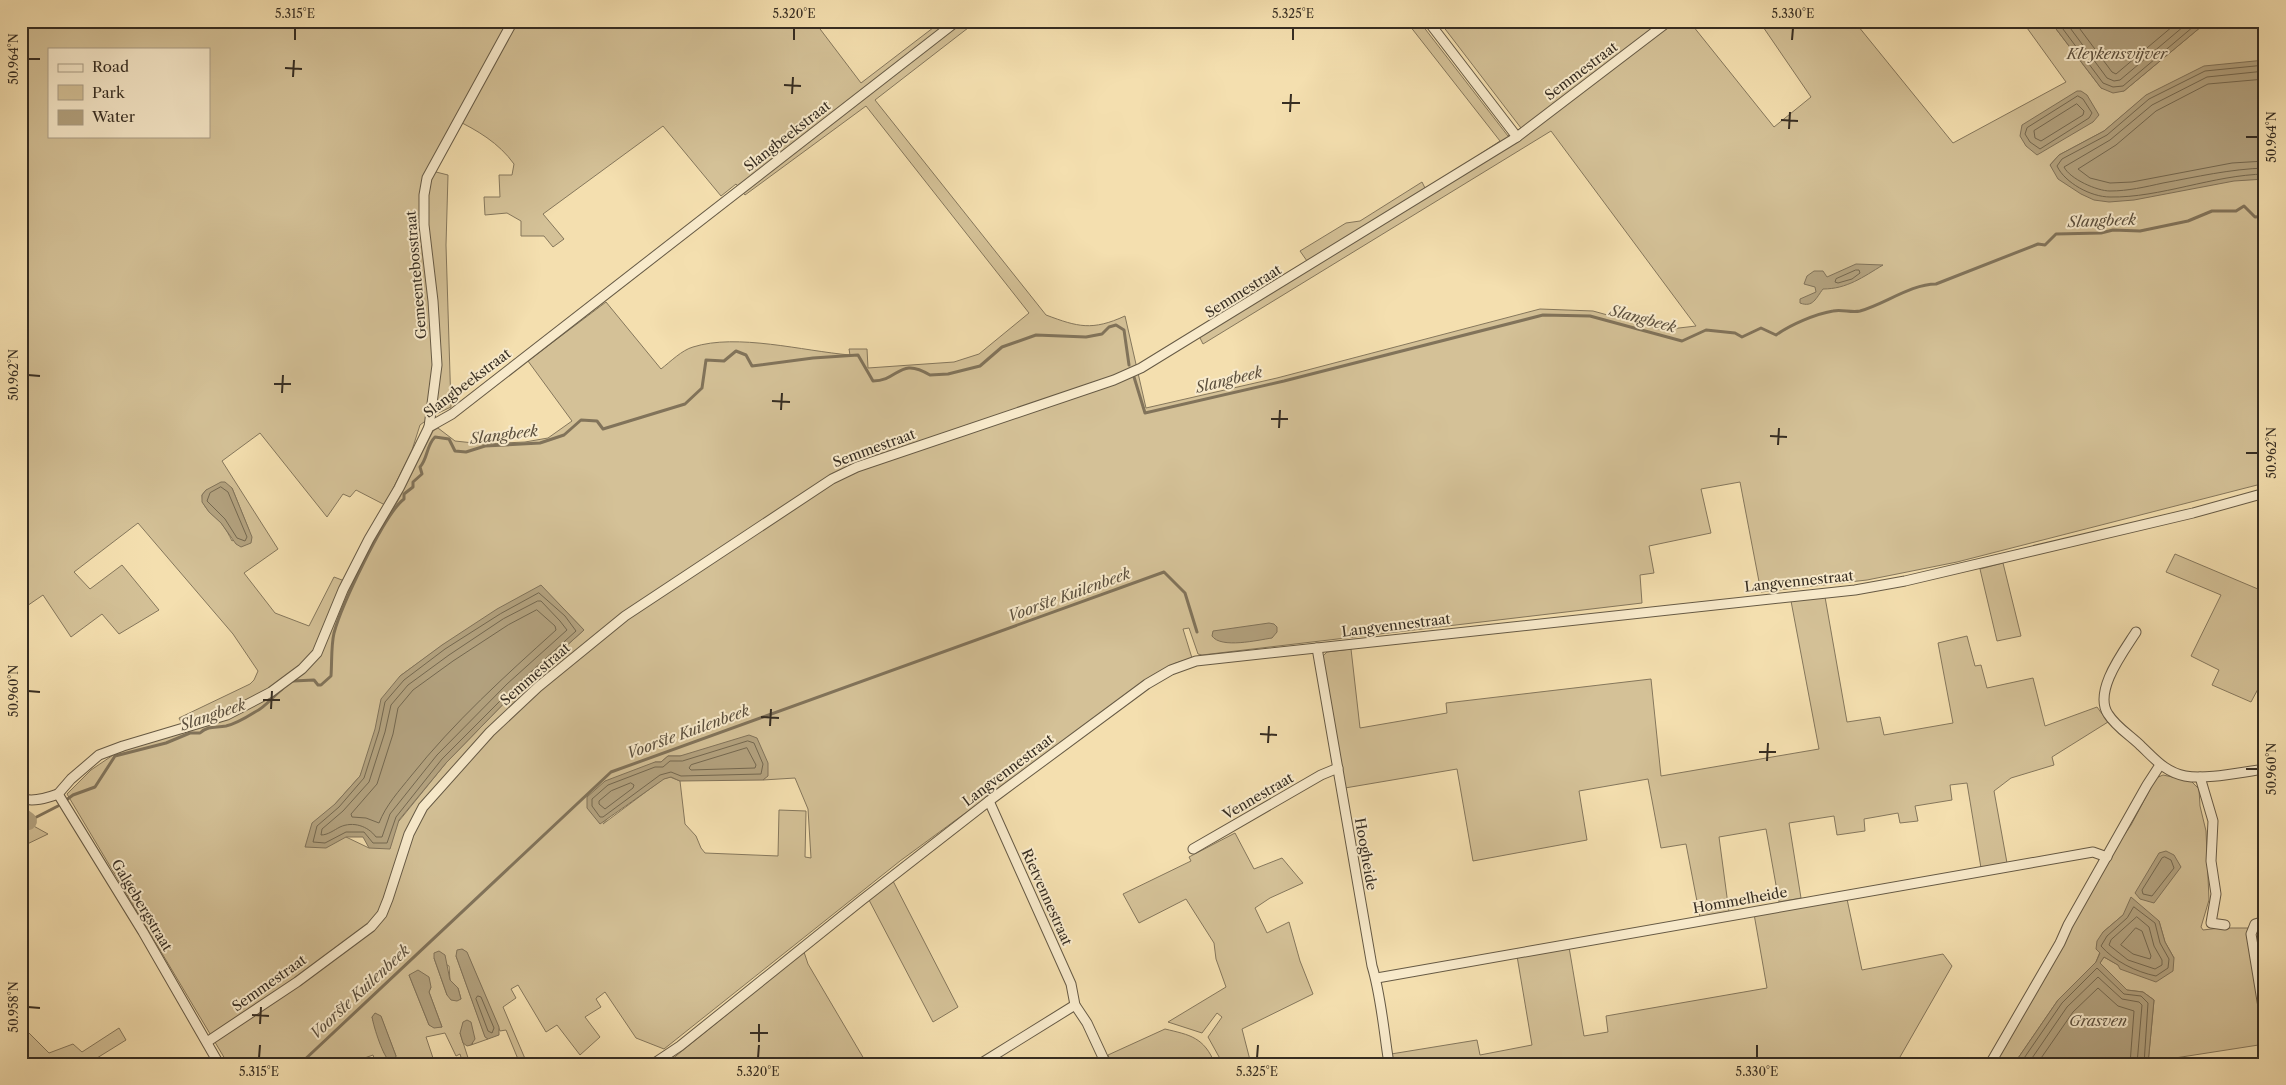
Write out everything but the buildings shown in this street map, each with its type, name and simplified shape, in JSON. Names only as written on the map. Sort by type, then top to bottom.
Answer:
[{"type":"street","name":"Gemeentebosstraat","points":[[428,427],[437,365],[433,302],[424,225],[424,195],[427,178],[513,21]]},
{"type":"street","name":"Slangbeekstraat","points":[[58,794],[70,779],[99,756],[117,747],[227,715],[271,692],[302,668],[317,653],[343,590],[369,539],[399,488],[428,427],[459,408],[957,21]]},
{"type":"street","points":[[1428,21],[1518,137]]},
{"type":"street","name":"Semmestraat","points":[[207,1042],[297,982],[371,927],[382,914],[408,834],[423,807],[490,732],[538,687],[625,616],[832,479],[857,467],[1114,380],[1141,368],[1518,137],[1669,21]]},
{"type":"street","name":"Langvennestraat","points":[[653,1064],[680,1046],[989,801],[1147,684],[1172,670],[1196,661],[1863,588],[1905,581],[2185,515],[2265,493]]},
{"type":"street","points":[[2136,632],[2126,645],[2104,688],[2103,701],[2108,715],[2160,765],[2186,776],[2200,777],[2265,769]]},
{"type":"street","name":"Hoogheide","points":[[1317,648],[1372,966],[1377,978],[1378,997],[1389,1064]]},
{"type":"street","points":[[1990,1064],[2160,765]]},
{"type":"street","name":"Vennestraat","points":[[1193,849],[1321,775],[1338,768]]},
{"type":"street","points":[[2200,777],[2213,821],[2211,861],[2216,894],[2211,923],[2225,925]]},
{"type":"street","points":[[21,798],[25,800],[44,799],[58,794]]},
{"type":"street","name":"Galgebergstraat","points":[[58,794],[143,932],[220,1064]]},
{"type":"street","name":"Rietvennestraat","points":[[989,801],[1071,984],[1075,1006],[1087,1023],[1106,1064]]},
{"type":"street","name":"Hommelheide","points":[[1377,978],[2093,852],[2107,857]]},
{"type":"street","points":[[2265,921],[2252,927],[2251,934],[2265,1019]]},
{"type":"street","points":[[983,1062],[1075,1006]]},
{"type":"green space","points":[[21,21],[814,21],[861,83],[942,21],[977,21],[875,100],[1046,315],[1085,326],[1103,324],[1125,316],[1146,408],[1277,378],[1540,309],[1593,311],[1662,330],[1696,326],[1551,131],[1203,344],[1197,332],[1307,261],[1300,251],[1346,223],[1360,221],[1422,182],[1426,190],[1500,141],[1406,21],[1419,21],[1508,136],[1521,128],[1439,21],[1662,21],[1605,74],[1674,21],[1689,21],[1774,127],[1811,97],[1759,21],[1854,21],[1953,143],[2066,82],[2022,21],[2050,21],[2101,88],[2124,91],[2208,21],[2265,21],[2265,483],[1957,562],[1867,580],[1761,592],[1740,482],[1701,489],[1711,533],[1649,546],[1654,573],[1640,575],[1642,603],[1202,655],[1198,654],[1189,628],[1183,629],[1192,658],[1176,663],[1153,675],[900,861],[664,1049],[636,1038],[605,992],[596,999],[601,1007],[585,1017],[600,1037],[580,1055],[557,1025],[546,1032],[518,985],[511,989],[516,998],[503,1007],[526,1061],[520,1064],[506,1030],[500,1031],[467,953],[462,949],[456,956],[485,1036],[488,1039],[471,1045],[473,1043],[460,1033],[470,1064],[463,1064],[460,1054],[456,1056],[445,1033],[426,1037],[435,1064],[376,1064],[373,1055],[348,1064],[228,1064],[67,794],[91,770],[119,751],[186,732],[179,718],[250,684],[258,671],[233,634],[138,523],[74,572],[90,589],[122,565],[159,610],[119,634],[102,614],[71,637],[43,595],[21,610]],"holes":[[[2142,99],[2073,176],[2050,165],[2059,155],[2104,131]],[[866,106],[1029,313],[979,354],[954,362],[868,368],[867,349],[849,349],[850,355],[770,344],[729,342],[710,343],[693,347],[680,353],[661,369],[606,302],[528,361],[572,421],[548,438],[525,442],[483,444],[455,441],[438,428],[433,431],[400,497],[350,583],[334,577],[309,626],[275,613],[244,573],[278,549],[222,461],[260,433],[327,517],[343,494],[350,497],[356,490],[385,505],[412,450],[420,425],[432,416],[451,407],[446,245],[448,175],[428,170],[454,119],[487,138],[502,150],[514,164],[512,175],[499,175],[500,197],[484,197],[485,215],[507,213],[521,221],[521,236],[544,236],[553,247],[564,239],[543,214],[663,126],[721,196],[736,184],[745,195]],[[232,488],[249,530],[232,541],[222,524],[206,508],[202,495],[206,490]],[[541,586],[584,630],[515,692],[446,763],[399,821],[369,848],[346,837],[335,804],[360,776],[400,676],[443,645]],[[668,756],[680,756],[768,775],[763,780],[795,778],[808,809],[811,858],[805,857],[806,811],[779,810],[778,856],[705,853],[696,836],[685,824],[680,781],[670,777],[663,779],[603,824],[655,762],[661,762]],[[434,958],[449,966],[450,980],[458,988],[461,999],[447,995]],[[409,975],[431,987],[429,992],[442,1027],[429,1025]],[[375,1014],[381,1017],[396,1056],[384,1053],[372,1017]]]},
{"type":"green space","points":[[2175,554],[2265,592],[2265,676],[2251,702],[2212,685],[2219,670],[2191,656],[2221,595],[2166,572]]},
{"type":"green space","points":[[2003,563],[2021,636],[1997,641],[1980,569]]},
{"type":"green space","points":[[1825,597],[1847,722],[1880,717],[1884,735],[1953,723],[1938,643],[1967,636],[1975,666],[1981,665],[1987,688],[2033,678],[2045,726],[2097,707],[2108,722],[2052,757],[2054,765],[2011,778],[1994,791],[2007,863],[1981,868],[1967,783],[1950,785],[1952,800],[1915,806],[1918,821],[1900,823],[1898,813],[1864,819],[1865,831],[1837,835],[1834,816],[1789,823],[1801,898],[1779,902],[1766,829],[1719,837],[1729,912],[1700,917],[1686,844],[1661,848],[1648,779],[1579,791],[1587,840],[1473,861],[1457,769],[1345,788],[1322,657],[1327,652],[1351,649],[1360,728],[1447,713],[1446,703],[1651,679],[1661,776],[1819,749],[1791,601]]},
{"type":"green space","points":[[2163,775],[2191,781],[2199,789],[2200,806],[2206,831],[2209,900],[2201,927],[2203,930],[2248,928],[2265,1044],[2175,1058],[2174,1064],[2148,1064],[2154,1000],[2143,992],[2127,990],[2100,963],[2104,957],[2118,965],[2174,958],[2165,942],[2159,921],[2123,915],[2103,932],[2100,952],[2096,962],[2058,1000],[2014,1064],[1995,1064],[2156,778]]},
{"type":"green space","points":[[21,819],[48,834],[21,847]]},
{"type":"green space","points":[[1235,833],[1254,869],[1282,858],[1303,883],[1270,898],[1255,908],[1267,933],[1289,922],[1300,961],[1313,994],[1242,1029],[1251,1064],[1223,1064],[1208,1037],[1222,1017],[1217,1013],[1202,1033],[1168,1022],[1226,987],[1216,959],[1214,943],[1186,899],[1139,923],[1123,894],[1191,861],[1189,857]]},
{"type":"green space","points":[[893,881],[958,1007],[933,1022],[869,900]]},
{"type":"green space","points":[[1847,899],[1862,970],[1943,954],[1952,966],[1896,1064],[1393,1064],[1391,1054],[1477,1040],[1480,1055],[1532,1045],[1517,956],[1569,947],[1584,1036],[1608,1032],[1606,1016],[1767,988],[1754,914]]},
{"type":"green space","points":[[804,952],[808,964],[867,1064],[666,1064]]},
{"type":"green space","points":[[21,1025],[49,1053],[73,1044],[82,1052],[119,1028],[126,1040],[97,1058],[100,1064],[21,1064]]},
{"type":"green space","points":[[1165,1029],[1182,1033],[1201,1043],[1211,1055],[1215,1064],[1112,1064],[1108,1055]]},
{"type":"water","name":"Kleykensvijver","points":[[2050,21],[2208,21],[2124,91],[2113,93],[2101,88]]},
{"type":"water","points":[[2265,60],[2265,179],[2234,181],[2134,200],[2109,202],[2094,200],[2081,194],[2058,179],[2050,165],[2059,155],[2104,131],[2146,95],[2204,66]]},
{"type":"water","points":[[2077,91],[2087,95],[2099,115],[2093,122],[2037,155],[2026,146],[2020,136],[2022,125]]},
{"type":"water","points":[[1856,264],[1883,265],[1847,285],[1823,289],[1811,303],[1800,303],[1800,299],[1816,292],[1815,287],[1804,284],[1807,276],[1814,271],[1823,271],[1827,277]]},
{"type":"water","points":[[221,482],[225,482],[232,488],[252,537],[251,543],[241,547],[236,544],[221,523],[209,512],[202,502],[202,495],[206,490]]},
{"type":"water","points":[[541,585],[584,630],[515,692],[446,763],[399,820],[390,849],[369,848],[363,837],[346,837],[326,848],[305,847],[312,823],[335,804],[360,776],[375,729],[381,699],[400,676],[442,645],[497,609]]},
{"type":"water","points":[[1269,623],[1277,627],[1277,632],[1272,638],[1231,643],[1217,640],[1212,636],[1213,631]]},
{"type":"water","points":[[749,735],[757,738],[768,763],[768,776],[763,780],[680,781],[671,777],[664,779],[600,824],[587,808],[587,797],[605,781],[655,762],[661,762],[668,756],[680,756]]},
{"type":"water","points":[[2166,851],[2174,855],[2181,867],[2154,903],[2140,899],[2135,893],[2159,853]]},
{"type":"water","name":"Grasven","points":[[2131,897],[2159,921],[2165,942],[2174,958],[2173,971],[2156,982],[2120,969],[2118,965],[2104,957],[2100,963],[2127,990],[2143,992],[2154,1000],[2148,1064],[2014,1064],[2058,1000],[2096,962],[2100,953],[2096,949],[2097,941],[2103,932],[2123,915]]},
{"type":"water","points":[[462,949],[467,952],[499,1027],[499,1035],[488,1039],[485,1037],[456,956],[457,950]]},
{"type":"water","points":[[439,951],[445,955],[450,980],[458,988],[461,999],[457,1001],[451,1000],[447,995],[434,958],[434,953]]},
{"type":"water","points":[[418,970],[429,977],[431,987],[429,992],[442,1027],[434,1028],[429,1025],[409,975]]},
{"type":"water","points":[[375,1013],[381,1016],[396,1056],[395,1062],[391,1063],[388,1060],[382,1049],[372,1017]]},
{"type":"water","points":[[467,1020],[471,1022],[475,1039],[471,1045],[467,1046],[463,1043],[460,1033],[463,1022]]},
{"type":"waterway","name":"Slangbeek","points":[[1134,377],[1145,413],[1284,381],[1543,315],[1590,316],[1682,341],[1706,330],[1735,333],[1742,337],[1761,328],[1776,335],[1811,317],[1826,312],[1860,311],[1917,287],[1936,284],[2038,244],[2045,245],[2056,234],[2101,233],[2113,230],[2140,231],[2188,221],[2212,211],[2236,211],[2244,206],[2255,217],[2265,216]]},
{"type":"waterway","name":"Slangbeek","points":[[293,681],[314,680],[318,685],[321,685],[331,676],[334,633],[345,603],[375,541],[404,499],[404,494],[413,487],[413,482],[422,474],[420,467],[435,437],[449,439],[455,451],[466,452],[485,446],[540,443],[564,435],[581,420],[597,421],[603,429],[685,404],[702,388],[706,360],[724,361],[736,351],[746,355],[752,366],[813,358],[858,355],[873,381],[882,380],[900,371],[912,368],[930,375],[948,374],[980,366],[1002,347],[1036,335],[1086,337],[1102,334],[1109,327],[1116,325],[1124,330],[1129,365]]},
{"type":"waterway","name":"Voorste Kuilenbeek","points":[[300,1064],[611,772],[1164,572],[1185,593],[1197,632]]},
{"type":"waterway","name":"Slangbeek","points":[[65,801],[73,795],[95,787],[115,756],[166,743],[190,733],[200,733],[209,728],[233,724],[262,707],[282,689]]},
{"type":"waterway","name":"Slangbeek","points":[[21,825],[58,806]]},
{"type":"waterway","name":"Slangbeek","points":[[21,816],[28,821]]}]
